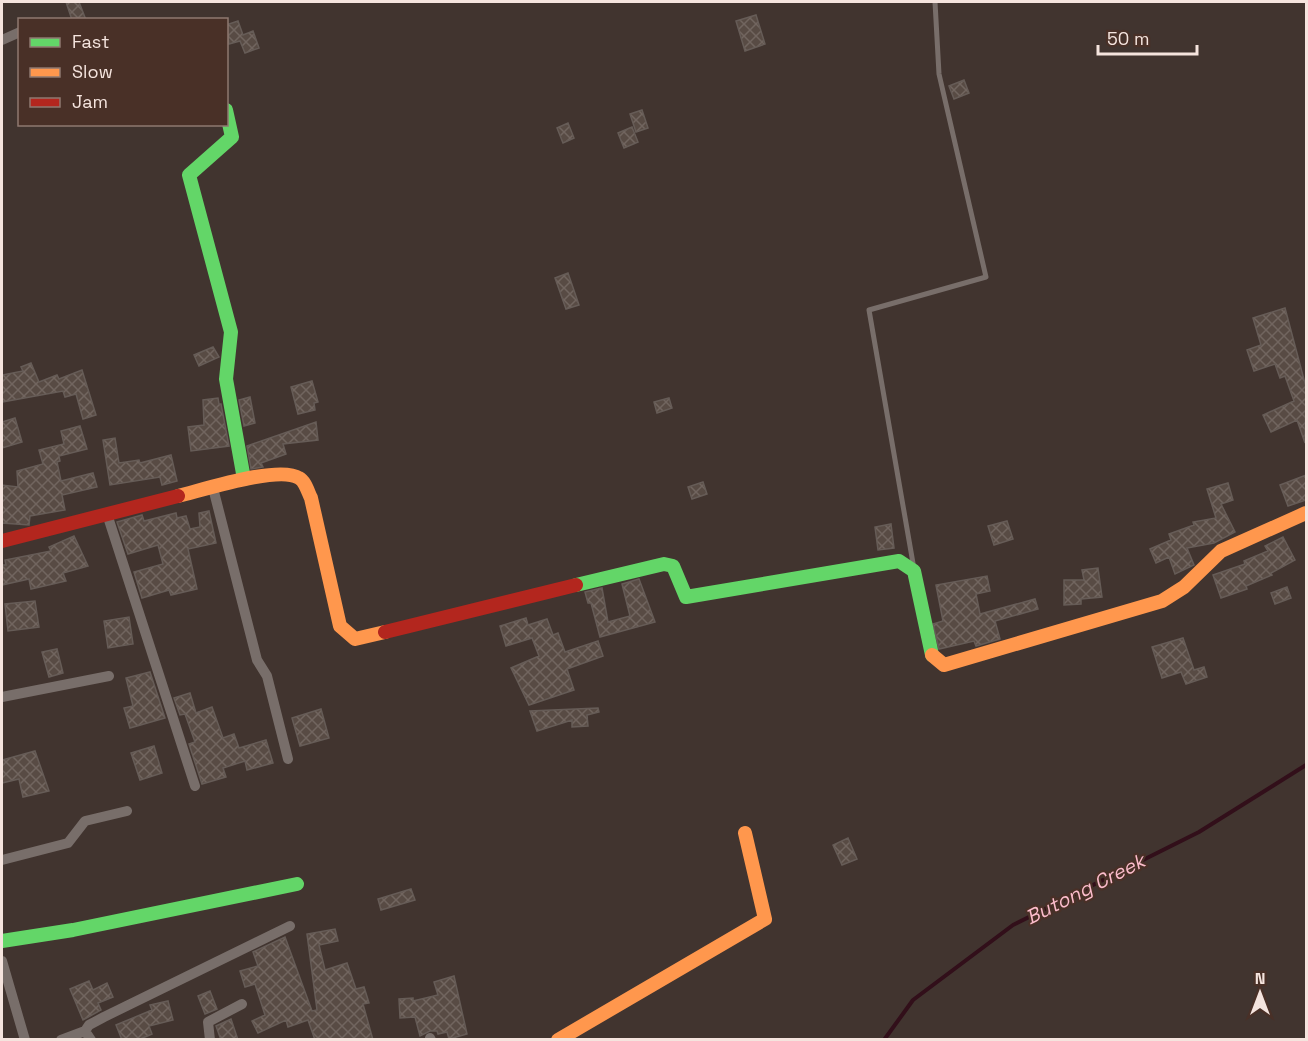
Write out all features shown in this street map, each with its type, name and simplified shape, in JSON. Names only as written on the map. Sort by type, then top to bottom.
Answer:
[{"type":"street","points":[[2,40],[18,33]]},
{"type":"street","points":[[228,119],[232,137],[189,175],[231,332],[226,379],[244,479]]},
{"type":"street","points":[[2,541],[244,479],[289,473],[302,479],[311,498],[340,626],[354,639],[664,564],[674,566],[686,597],[899,561],[914,570],[930,653],[944,665],[1162,601],[1184,587],[1221,551],[1306,513]]},
{"type":"street","points":[[213,488],[257,660],[267,676],[288,759]]},
{"type":"street","points":[[106,514],[195,786]]},
{"type":"street","points":[[2,697],[109,676]]},
{"type":"street","points":[[2,860],[68,843],[85,821],[127,811]]},
{"type":"street","points":[[558,1040],[765,919],[745,833]]},
{"type":"street","points":[[2,941],[106,924],[297,884]]},
{"type":"street","points":[[61,1040],[88,1035],[89,1025],[122,1007],[290,926]]},
{"type":"street","points":[[2,961],[26,1040]]},
{"type":"street","points":[[210,1040],[208,1022],[242,1004]]},
{"type":"lane","points":[[914,570],[869,310],[986,277],[939,74],[935,2]]},
{"type":"building","points":[[66,2],[79,2],[85,18],[71,18]]},
{"type":"building","points":[[756,15],[765,44],[745,51],[736,21]]},
{"type":"building","points":[[238,21],[243,35],[253,31],[259,48],[245,53],[240,41],[229,44],[228,24]]},
{"type":"building","points":[[964,80],[969,93],[954,99],[949,86]]},
{"type":"building","points":[[642,110],[648,128],[636,132],[630,114]]},
{"type":"building","points":[[568,123],[574,138],[563,143],[557,128]]},
{"type":"building","points":[[632,127],[638,142],[624,148],[618,133]]},
{"type":"building","points":[[568,273],[579,305],[566,309],[555,278]]},
{"type":"building","points":[[1285,308],[1306,387],[1305,443],[1297,420],[1271,432],[1263,415],[1294,401],[1285,376],[1280,378],[1275,364],[1254,371],[1247,350],[1261,345],[1253,318]]},
{"type":"building","points":[[213,347],[219,357],[199,366],[194,355]]},
{"type":"building","points":[[31,363],[39,382],[57,375],[59,379],[82,370],[96,415],[83,419],[76,394],[65,397],[63,391],[2,402],[2,375],[23,371],[21,367]]},
{"type":"building","points":[[312,381],[318,402],[314,403],[315,410],[298,414],[291,387]]},
{"type":"building","points":[[250,397],[255,423],[244,426],[239,400]]},
{"type":"building","points":[[218,398],[229,446],[191,451],[188,427],[204,425],[203,400]]},
{"type":"building","points":[[669,398],[672,408],[657,413],[654,402]]},
{"type":"building","points":[[15,418],[22,442],[2,448],[2,422]]},
{"type":"building","points":[[316,422],[318,440],[283,444],[286,454],[261,463],[263,467],[251,469],[247,446]]},
{"type":"building","points":[[80,426],[87,449],[59,456],[60,461],[57,462],[61,481],[93,473],[97,487],[62,495],[65,510],[30,516],[29,525],[2,523],[2,485],[18,487],[17,471],[43,464],[39,450],[64,444],[61,431]]},
{"type":"building","points":[[115,438],[119,463],[139,460],[140,463],[171,455],[177,481],[162,485],[160,477],[110,485],[103,440]]},
{"type":"building","points":[[1306,475],[1306,500],[1288,506],[1280,485]]},
{"type":"building","points":[[703,482],[707,494],[692,499],[688,487]]},
{"type":"building","points":[[1228,483],[1233,500],[1221,504],[1235,532],[1214,543],[1187,548],[1194,565],[1175,574],[1169,557],[1156,563],[1150,549],[1171,540],[1169,534],[1194,525],[1193,522],[1216,518],[1207,489]]},
{"type":"building","points":[[209,511],[216,543],[188,549],[197,589],[171,595],[169,590],[142,598],[134,572],[163,564],[158,545],[128,554],[117,522],[142,515],[144,521],[176,513],[177,518],[186,516],[190,529],[200,527],[199,513]]},
{"type":"building","points":[[1007,521],[1013,539],[994,545],[988,526]]},
{"type":"building","points":[[891,524],[894,548],[878,550],[875,527]]},
{"type":"building","points":[[74,536],[88,566],[63,573],[66,581],[31,589],[29,579],[2,585],[2,565],[6,565],[5,560],[51,551],[49,547]]},
{"type":"building","points":[[1283,537],[1295,560],[1271,573],[1272,575],[1246,586],[1247,589],[1221,598],[1213,575],[1245,564],[1244,561],[1268,551],[1265,546]]},
{"type":"building","points":[[1098,568],[1102,597],[1081,599],[1081,604],[1064,605],[1064,580],[1084,580],[1082,570]]},
{"type":"building","points":[[987,576],[990,591],[976,594],[980,614],[1035,599],[1038,609],[995,621],[1000,639],[976,646],[974,641],[939,649],[933,624],[943,621],[936,585]]},
{"type":"building","points":[[639,579],[655,622],[600,637],[591,603],[588,603],[585,592],[602,588],[608,622],[630,616],[622,584]]},
{"type":"building","points":[[1287,587],[1291,598],[1275,604],[1271,593]]},
{"type":"building","points":[[35,601],[39,627],[8,631],[5,604]]},
{"type":"building","points":[[129,617],[133,644],[108,648],[104,621]]},
{"type":"building","points":[[526,618],[528,625],[547,619],[553,635],[558,633],[565,652],[598,641],[603,656],[567,669],[574,690],[529,705],[511,668],[539,656],[532,638],[506,646],[500,626]]},
{"type":"building","points":[[1183,638],[1194,670],[1204,667],[1207,677],[1186,684],[1181,672],[1162,678],[1152,647]]},
{"type":"building","points":[[57,649],[63,673],[49,677],[42,652]]},
{"type":"building","points":[[150,672],[165,718],[130,728],[124,708],[133,706],[126,678]]},
{"type":"building","points":[[190,693],[196,713],[212,707],[223,738],[234,734],[239,748],[266,740],[273,763],[247,770],[245,761],[223,768],[226,777],[202,784],[189,744],[195,742],[185,714],[180,715],[174,698]]},
{"type":"building","points":[[598,708],[599,712],[587,715],[588,726],[572,727],[572,720],[537,731],[530,711]]},
{"type":"building","points":[[321,709],[329,738],[300,746],[292,718]]},
{"type":"building","points":[[154,746],[162,773],[140,780],[131,753]]},
{"type":"building","points":[[35,751],[49,791],[23,797],[19,779],[2,783],[2,760]]},
{"type":"building","points":[[848,838],[857,859],[842,865],[833,845]]},
{"type":"building","points":[[411,889],[415,900],[381,910],[378,899]]},
{"type":"building","points":[[335,929],[338,941],[319,945],[325,970],[347,963],[356,989],[364,987],[369,1003],[363,1004],[373,1040],[315,1040],[308,1020],[288,1027],[286,1020],[258,1033],[252,1021],[265,1015],[255,984],[245,987],[240,971],[258,966],[253,952],[285,937],[312,1011],[317,1010],[307,934]]},
{"type":"building","points":[[454,976],[467,1034],[449,1039],[447,1032],[438,1034],[437,1031],[430,1031],[420,1036],[415,1017],[400,1018],[399,999],[413,998],[413,1001],[438,995],[434,982]]},
{"type":"building","points":[[89,981],[93,990],[107,983],[113,997],[98,1003],[101,1010],[83,1020],[70,989]]},
{"type":"building","points":[[210,991],[217,1009],[205,1014],[198,996]]},
{"type":"building","points":[[168,1001],[173,1020],[149,1026],[152,1034],[138,1040],[122,1040],[116,1025],[152,1010],[150,1005]]},
{"type":"building","points":[[231,1019],[238,1040],[221,1040],[216,1026]]},
{"type":"waterway","name":"Butong Creek","points":[[884,1040],[913,1000],[1013,925],[1199,832],[1306,765]]},
{"type":"traffic: fast","points":[[228,119],[232,137],[189,175],[231,332],[226,379],[244,479]]},
{"type":"traffic: fast","points":[[576,585],[664,564],[673,566],[686,597],[899,561],[914,571],[932,655]]},
{"type":"traffic: fast","points":[[2,941],[73,930],[297,884]]},
{"type":"traffic: slow","points":[[178,496],[259,476],[275,474],[301,479],[311,498],[340,626],[355,639],[385,632]]},
{"type":"traffic: slow","points":[[932,655],[944,665],[1162,601],[1184,587],[1221,551],[1306,513]]},
{"type":"traffic: slow","points":[[558,1040],[765,919],[745,833]]},
{"type":"traffic: jam","points":[[2,541],[178,496]]},
{"type":"traffic: jam","points":[[385,632],[576,585]]}]
